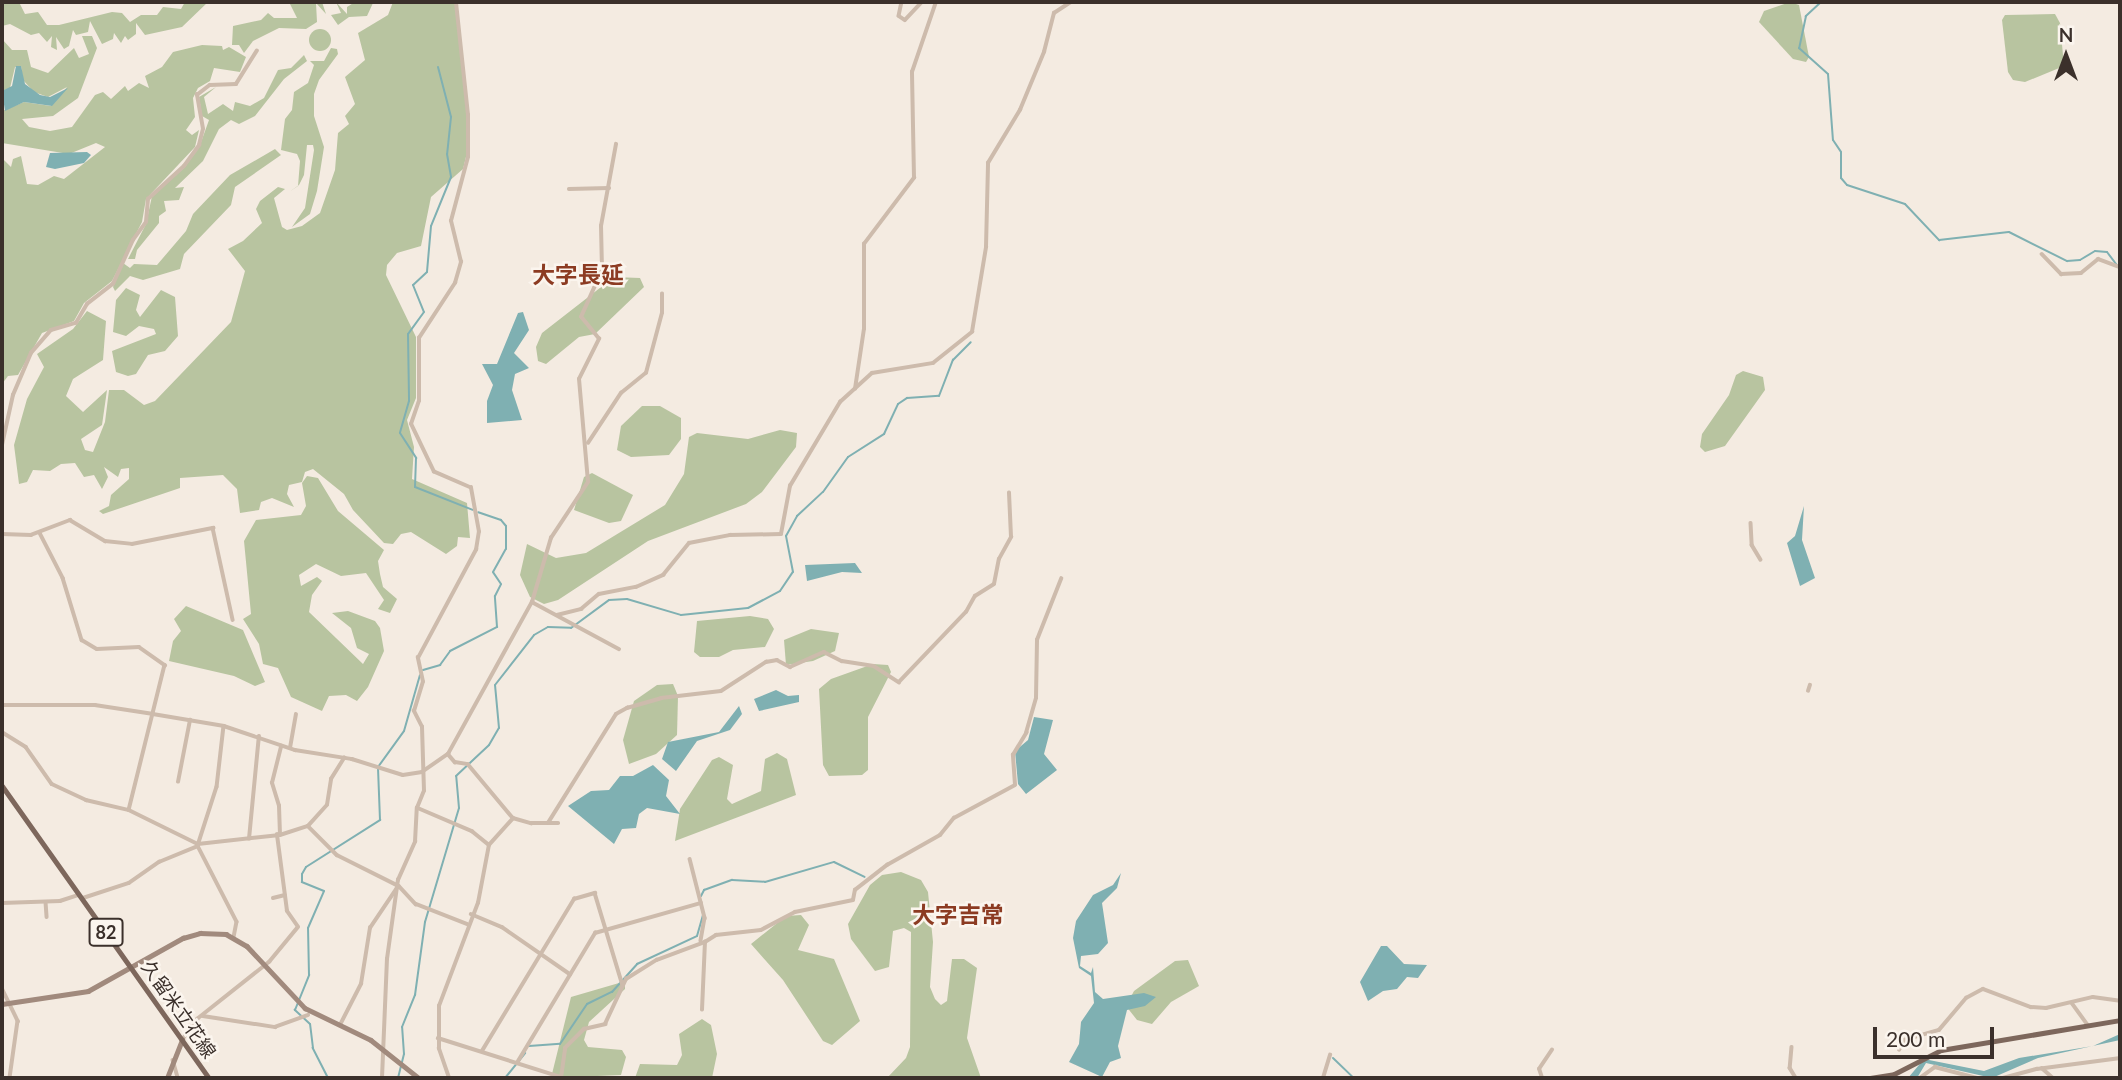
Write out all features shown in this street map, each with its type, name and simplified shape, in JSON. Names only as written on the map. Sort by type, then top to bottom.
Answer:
[{"type":"main road","name":"久留米立花線","points":[[2,786],[209,1078]]},
{"type":"main road","points":[[1870,1078],[1894,1074],[1941,1050],[2120,1020]]},
{"type":"street","points":[[382,1078],[387,959],[400,872],[415,842],[417,808],[424,791],[422,727],[414,711],[422,676],[418,658],[476,550],[479,532],[471,488],[434,472],[411,424],[419,401],[419,338],[442,308],[461,262],[451,221],[468,157],[468,123],[456,2]]},
{"type":"street","points":[[902,2],[899,16],[905,20],[922,2]]},
{"type":"street","points":[[855,389],[864,330],[863,244],[914,178],[912,72],[936,2]]},
{"type":"street","points":[[557,615],[581,609],[599,594],[636,587],[668,572],[689,543],[730,535],[782,534],[795,475],[840,402],[876,370],[933,363],[972,332],[986,247],[988,163],[1020,110],[1044,52],[1054,13],[1071,2]]},
{"type":"street","points":[[2,445],[13,395],[31,353],[51,330],[76,323],[87,304],[113,284],[146,222],[148,199],[184,166],[199,145],[203,130],[197,95],[209,85],[236,84],[257,51]]},
{"type":"street","points":[[2,705],[95,705],[190,720],[224,726],[259,736],[281,746],[344,758],[391,773],[422,772],[448,754],[532,602],[551,538],[588,482],[587,445],[579,379],[599,340],[581,317],[602,270],[601,226],[616,144]]},
{"type":"street","points":[[569,189],[609,188]]},
{"type":"street","points":[[2042,254],[2061,274],[2081,273],[2098,259],[2120,267]]},
{"type":"street","points":[[587,445],[621,393],[646,373],[662,313],[662,294]]},
{"type":"street","points":[[548,823],[616,714],[627,708],[661,698],[721,691],[766,662],[776,660],[792,666],[824,652],[842,661],[874,666],[898,682],[966,612],[975,596],[994,584],[999,559],[1011,537],[1009,493]]},
{"type":"street","points":[[2,534],[40,533],[52,524],[70,520],[105,541],[132,544],[213,528],[233,620]]},
{"type":"street","points":[[1751,523],[1752,545],[1761,560]]},
{"type":"street","points":[[40,533],[63,578],[82,640],[97,649],[139,647],[165,665],[129,810]]},
{"type":"street","points":[[438,1038],[561,1078],[565,1048],[573,1036],[605,1024],[629,976],[716,935],[761,930],[795,912],[853,900],[855,890],[887,865],[940,835],[954,818],[1015,785],[1013,755],[1026,733],[1035,698],[1037,640],[1061,579]]},
{"type":"street","points":[[532,602],[619,649]]},
{"type":"street","points":[[1808,691],[1810,685]]},
{"type":"street","points":[[290,748],[296,715]]},
{"type":"street","points":[[178,782],[190,720]]},
{"type":"street","points":[[198,845],[216,787],[224,726]]},
{"type":"street","points":[[2,733],[26,747],[52,784],[86,800],[129,810],[198,845],[237,922],[234,938]]},
{"type":"street","points":[[249,839],[259,736]]},
{"type":"street","points":[[167,1078],[182,1040],[202,1016],[264,966],[298,927],[287,911],[278,835],[279,806],[272,783],[281,746]]},
{"type":"street","points":[[448,754],[455,762],[468,764],[513,818],[558,823]]},
{"type":"street","points":[[2,903],[46,902],[82,897],[129,883],[159,862],[198,845],[278,835],[308,826],[327,805],[331,779],[344,758]]},
{"type":"street","points":[[181,773],[190,774]]},
{"type":"street","points":[[417,808],[472,831],[489,845]]},
{"type":"street","points":[[449,1078],[438,1038],[439,1006],[467,924],[478,903],[489,845],[513,818]]},
{"type":"street","points":[[308,826],[337,855],[399,886],[416,904],[467,924]]},
{"type":"street","points":[[690,859],[705,918],[702,1010]]},
{"type":"street","points":[[340,1025],[361,984],[370,928],[399,886]]},
{"type":"street","points":[[482,1052],[574,900],[595,893],[623,986]]},
{"type":"street","points":[[273,898],[286,895]]},
{"type":"street","points":[[46,902],[47,917]]},
{"type":"street","points":[[517,1063],[595,933],[701,903]]},
{"type":"street","points":[[471,914],[502,928],[570,974]]},
{"type":"street","points":[[2,1004],[88,991],[191,935],[211,932],[234,938],[305,1009],[340,1025],[384,1051],[419,1078]]},
{"type":"street","points":[[2,988],[11,1003],[19,1030],[10,1078]]},
{"type":"street","points":[[1899,1050],[1904,1040],[1939,1030],[1966,998],[1983,989],[2032,1007],[2072,1003],[2093,997],[2120,1001]]},
{"type":"street","points":[[2072,1003],[2088,1026]]},
{"type":"street","points":[[202,1016],[275,1027],[308,1015]]},
{"type":"street","points":[[1792,1047],[1790,1068],[1796,1078]]},
{"type":"street","points":[[1542,1078],[1539,1069],[1552,1050]]},
{"type":"street","points":[[1323,1078],[1330,1055]]},
{"type":"street","points":[[173,1058],[178,1078]]},
{"type":"street","points":[[2003,1078],[2042,1068],[2120,1058]]},
{"type":"street","points":[[1920,1078],[1935,1067],[1977,1078]]},
{"type":"street","points":[[2042,1068],[2053,1078]]},
{"type":"green space","points":[[2,2],[19,2],[25,14],[38,12],[47,25],[59,25],[112,12],[122,13],[130,22],[141,15],[157,15],[163,7],[181,9],[185,2],[208,2],[182,27],[145,35],[136,23],[136,34],[128,40],[125,36],[121,43],[114,33],[113,39],[102,44],[90,21],[88,32],[76,35],[73,30],[69,46],[64,49],[56,37],[57,50],[51,47],[52,36],[47,42],[39,33],[31,35],[10,24],[2,26]]},
{"type":"green space","points":[[289,2],[322,2],[326,14],[316,3],[317,22],[306,29],[279,28],[253,41],[244,53],[239,45],[232,45],[233,26],[261,20],[268,13],[274,18],[297,18]]},
{"type":"green space","points":[[336,2],[347,14],[347,7],[355,2],[373,3],[367,16],[349,17],[338,25],[331,15],[341,13]]},
{"type":"green space","points":[[393,2],[455,2],[467,116],[463,169],[431,197],[421,246],[397,253],[387,265],[386,275],[416,337],[416,398],[407,420],[414,447],[412,479],[467,503],[470,538],[458,537],[457,546],[446,554],[411,532],[401,534],[393,544],[384,543],[353,510],[344,494],[313,469],[305,472],[302,482],[289,485],[287,494],[294,507],[272,498],[261,502],[259,510],[240,513],[237,489],[223,475],[180,478],[180,488],[103,514],[99,511],[109,506],[111,495],[129,479],[129,468],[121,469],[118,477],[104,467],[108,477],[102,489],[94,475],[84,477],[75,463],[61,464],[50,471],[33,470],[27,482],[19,484],[14,445],[27,399],[44,367],[37,354],[73,329],[87,311],[106,321],[103,360],[73,379],[66,396],[83,412],[107,390],[102,425],[81,439],[85,450],[93,452],[105,422],[109,390],[124,390],[144,405],[155,401],[231,322],[245,271],[228,249],[243,241],[262,223],[256,209],[260,201],[278,187],[285,189],[274,198],[282,227],[287,230],[302,226],[320,213],[335,170],[338,133],[349,124],[345,116],[355,104],[345,77],[365,60],[358,33],[388,15]]},
{"type":"green space","points":[[1790,2],[1799,5],[1809,57],[1806,62],[1793,59],[1759,22],[1764,11]]},
{"type":"green space","points":[[2055,14],[2060,23],[2064,66],[2025,82],[2013,80],[2008,72],[2002,20],[2005,15]]},
{"type":"green space","points":[[320,29],[330,36],[331,40],[324,50],[320,51],[310,44],[309,40],[316,30]]},
{"type":"green space","points":[[82,36],[92,36],[97,48],[78,98],[53,116],[22,119],[29,127],[50,131],[72,127],[95,95],[103,92],[111,99],[125,86],[128,91],[139,83],[149,88],[145,76],[162,67],[173,52],[202,45],[222,46],[223,50],[229,47],[246,57],[240,72],[214,68],[210,81],[198,88],[193,98],[195,117],[186,130],[192,135],[199,130],[195,147],[146,199],[142,222],[112,281],[84,303],[74,321],[42,333],[18,375],[8,376],[2,384],[2,158],[11,167],[13,159],[21,156],[27,184],[38,185],[54,176],[64,179],[105,147],[96,143],[69,154],[2,143],[2,111],[24,102],[51,106],[67,87],[48,97],[34,92],[23,80],[21,66],[15,67],[10,88],[2,91],[2,39],[12,50],[27,50],[31,67],[48,73],[74,48],[79,58],[89,54]]},
{"type":"green space","points":[[331,48],[337,49],[338,54],[319,80],[314,94],[314,116],[324,147],[317,191],[310,214],[292,227],[305,208],[313,145],[307,145],[304,175],[298,186],[300,161],[297,154],[281,150],[285,119],[292,110],[294,92],[308,83],[314,65],[310,61],[324,61]]},
{"type":"green space","points":[[304,55],[307,61],[284,79],[255,116],[239,124],[231,120],[219,129],[203,161],[175,188],[184,187],[179,200],[164,201],[166,211],[159,216],[159,223],[137,250],[135,259],[128,259],[146,224],[152,196],[185,167],[200,145],[209,120],[202,116],[199,97],[216,87],[204,97],[208,114],[223,104],[233,111],[235,102],[250,106],[264,98],[278,70],[291,68]]},
{"type":"green space","points":[[275,149],[281,155],[235,187],[231,205],[184,254],[180,269],[143,280],[130,276],[115,291],[113,287],[123,263],[130,268],[134,264],[157,265],[186,231],[193,214],[230,175]]},
{"type":"green space","points":[[614,277],[640,278],[644,287],[595,334],[579,337],[546,364],[538,361],[536,347],[542,333]]},
{"type":"green space","points":[[126,288],[140,295],[136,310],[140,317],[161,290],[175,297],[178,336],[165,351],[148,355],[136,374],[128,376],[116,372],[112,351],[156,334],[154,329],[139,326],[126,336],[113,332],[116,300]]},
{"type":"green space","points":[[1743,371],[1763,377],[1765,390],[1725,446],[1705,452],[1700,447],[1702,434],[1729,395],[1736,375]]},
{"type":"green space","points":[[642,406],[660,406],[681,418],[681,439],[669,455],[631,457],[617,450],[621,426]]},
{"type":"green space","points":[[780,430],[797,433],[796,447],[762,492],[746,504],[648,541],[558,600],[544,604],[530,597],[520,575],[527,544],[556,558],[586,553],[665,505],[684,474],[689,437],[697,433],[748,439]]},
{"type":"green space","points":[[592,473],[633,495],[621,521],[609,523],[574,510],[584,477]]},
{"type":"green space","points":[[307,476],[318,478],[338,511],[384,550],[378,561],[383,587],[397,599],[390,613],[378,609],[384,600],[366,573],[341,576],[316,564],[299,575],[301,586],[317,577],[322,581],[312,595],[309,612],[363,664],[369,654],[357,648],[351,628],[332,613],[348,611],[375,621],[380,628],[384,651],[368,687],[357,701],[346,695],[329,696],[322,711],[291,697],[278,668],[263,664],[259,644],[243,619],[251,614],[244,541],[256,520],[301,515],[306,506],[302,483]]},
{"type":"green space","points":[[186,606],[243,630],[265,682],[255,686],[234,676],[169,661],[173,641],[181,631],[174,619]]},
{"type":"green space","points":[[750,616],[768,619],[774,629],[765,647],[733,650],[719,657],[700,657],[694,652],[697,621]]},
{"type":"green space","points":[[811,629],[839,633],[835,651],[813,661],[786,665],[784,640]]},
{"type":"green space","points":[[873,664],[888,665],[891,672],[868,717],[868,770],[862,775],[829,776],[823,765],[819,689],[831,679]]},
{"type":"green space","points":[[673,684],[678,696],[677,735],[656,754],[629,764],[623,740],[634,701],[657,685]]},
{"type":"green space","points":[[777,753],[787,759],[796,795],[675,841],[680,809],[712,760],[719,757],[733,765],[727,799],[732,804],[761,791],[765,759]]},
{"type":"green space","points":[[901,872],[921,880],[928,892],[933,942],[930,987],[935,999],[941,1005],[947,1001],[952,959],[964,959],[977,968],[967,1038],[981,1078],[887,1078],[906,1058],[910,1047],[911,932],[904,928],[893,931],[889,967],[875,971],[851,939],[848,924],[870,885],[882,875]]},
{"type":"green space","points":[[801,915],[809,925],[798,950],[834,959],[860,1021],[832,1045],[823,1041],[783,980],[751,944],[786,916]]},
{"type":"green space","points":[[1188,960],[1199,986],[1171,1002],[1152,1024],[1137,1020],[1126,1006],[1134,991],[1175,961]]},
{"type":"green space","points":[[625,983],[625,989],[589,1022],[584,1040],[588,1047],[622,1050],[626,1057],[621,1075],[551,1078],[571,997]]},
{"type":"green space","points":[[702,1019],[711,1025],[717,1054],[712,1078],[635,1078],[640,1064],[677,1065],[682,1055],[679,1034]]},
{"type":"water","points":[[16,66],[21,66],[25,84],[40,95],[50,97],[68,88],[52,106],[24,102],[5,111],[2,91],[12,86]]},
{"type":"water","points":[[87,152],[91,155],[84,163],[55,169],[46,167],[50,153]]},
{"type":"water","points":[[523,312],[529,330],[514,353],[529,368],[515,374],[512,390],[522,420],[487,423],[487,401],[493,385],[482,364],[497,364],[518,313]]},
{"type":"water","points":[[1804,506],[1802,540],[1815,578],[1800,586],[1787,543],[1795,536]]},
{"type":"water","points":[[855,563],[862,573],[842,572],[807,581],[805,565]]},
{"type":"water","points":[[776,690],[788,696],[799,695],[799,702],[759,711],[754,699]]},
{"type":"water","points":[[739,706],[742,714],[730,730],[697,741],[676,771],[662,759],[668,742],[719,732]]},
{"type":"water","points":[[1034,717],[1053,720],[1044,754],[1057,770],[1026,794],[1018,784],[1015,751],[1028,740]]},
{"type":"water","points":[[653,765],[669,780],[666,796],[680,814],[647,808],[639,814],[636,828],[622,829],[614,844],[568,806],[591,791],[609,790],[620,776],[633,776]]},
{"type":"water","points":[[1121,873],[1117,888],[1102,903],[1108,943],[1098,954],[1081,956],[1080,966],[1091,973],[1093,967],[1095,992],[1103,999],[1144,993],[1156,997],[1145,1006],[1127,1010],[1118,1046],[1121,1058],[1110,1062],[1102,1077],[1069,1062],[1079,1044],[1081,1022],[1094,1003],[1091,976],[1079,968],[1073,938],[1076,921],[1093,895],[1113,885]]},
{"type":"water","points":[[1381,946],[1387,946],[1404,964],[1427,965],[1418,978],[1407,977],[1397,989],[1383,991],[1368,1001],[1360,982]]},
{"type":"water","points":[[2120,1034],[2120,1040],[2093,1046]]},
{"type":"water","points":[[2092,1046],[2038,1058],[1992,1078],[1926,1063],[1917,1078],[1908,1078],[1924,1059],[1984,1071],[2019,1058]]},
{"type":"waterway","points":[[1821,2],[1806,16],[1799,48],[1828,74],[1833,140],[1841,152],[1841,178],[1847,185],[1905,204],[1939,240],[2009,232],[2067,261],[2080,260],[2095,251],[2107,252],[2120,269]]},
{"type":"waterway","points":[[438,67],[451,117],[447,154],[451,177],[431,226],[427,272],[413,285],[424,312],[408,334],[409,401],[400,433],[416,458],[415,487],[473,510]]},
{"type":"waterway","points":[[398,1078],[404,1054],[402,1027],[415,995],[425,922],[459,808],[456,776],[489,745],[499,728],[495,685],[534,635],[548,627],[571,628],[609,600],[627,599],[681,615],[748,608],[780,591],[793,572],[786,536],[797,516],[823,492],[848,457],[884,434],[898,404],[907,398],[939,396],[953,360],[971,342]]},
{"type":"waterway","points":[[423,670],[440,665],[450,651],[497,627],[495,596],[501,584],[493,572],[506,549],[506,526],[501,520],[478,512]]},
{"type":"waterway","points":[[328,1078],[313,1048],[310,1024],[295,1010],[309,975],[308,928],[324,891],[302,882],[302,874],[306,867],[380,820],[378,767],[404,731],[420,675]]},
{"type":"waterway","points":[[701,896],[704,890],[732,880],[765,882],[834,862],[865,877]]},
{"type":"waterway","points":[[529,1046],[560,1044],[587,1004],[612,992],[637,964],[697,936],[703,915]]},
{"type":"waterway","points":[[505,1078],[525,1053]]},
{"type":"waterway","points":[[1333,1058],[1354,1078]]},
{"type":"district","name":"大字長延","points":[[578,274]]},
{"type":"district","name":"大字吉常","points":[[958,914]]}]
